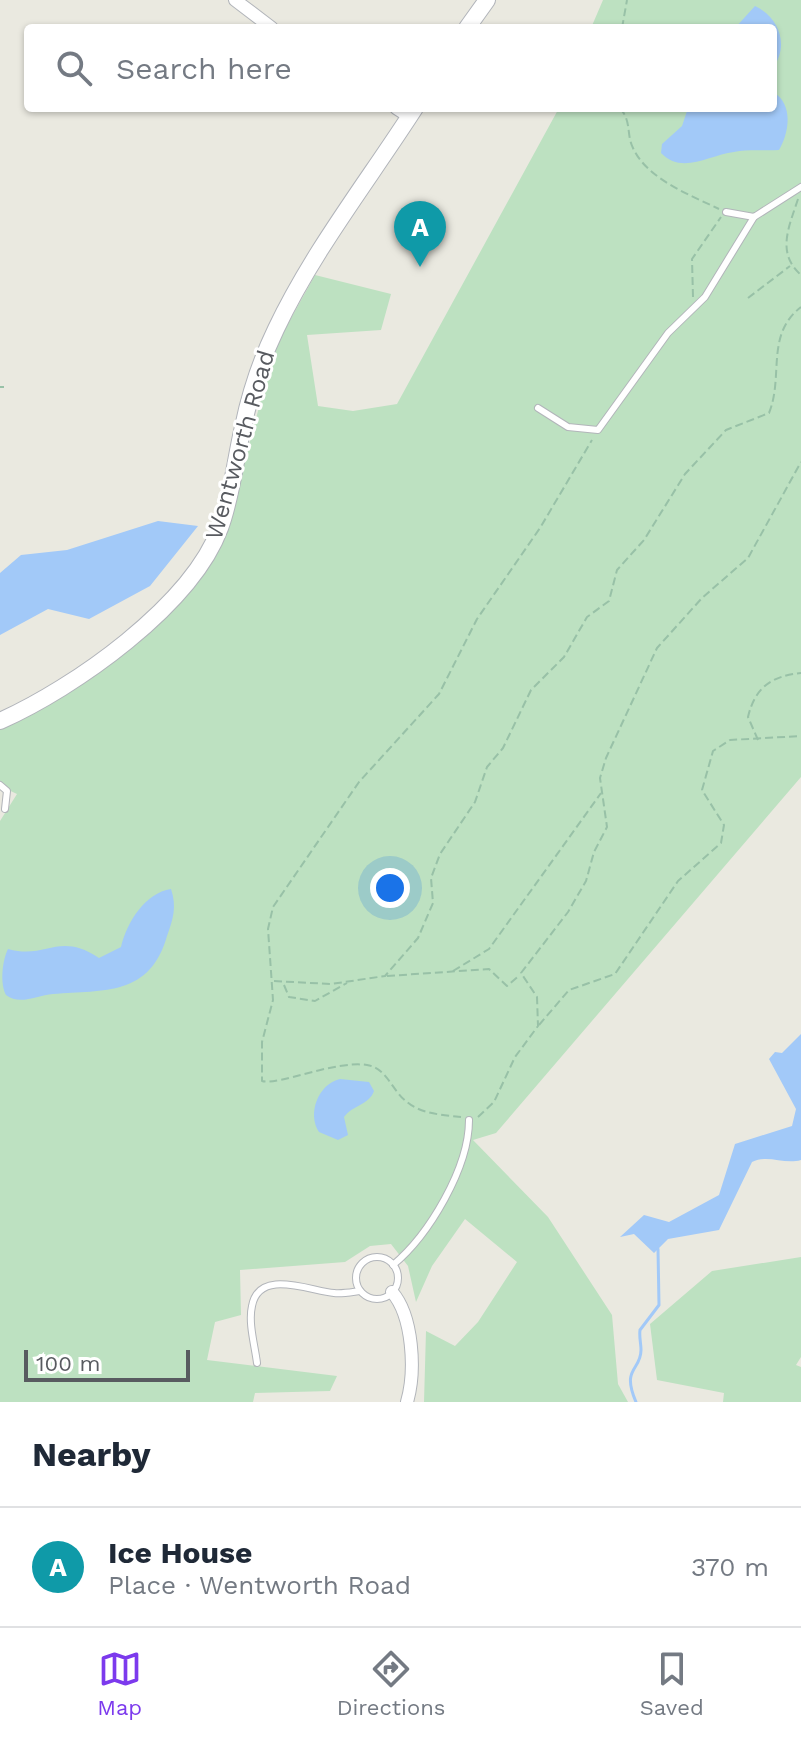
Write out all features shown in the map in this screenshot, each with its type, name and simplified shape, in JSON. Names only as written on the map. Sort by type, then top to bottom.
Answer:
[{"type":"main road","points":[[470,24],[487,0]]},
{"type":"main road","name":"Wentworth Road","points":[[0,721],[79,677],[120,644],[178,592],[209,551],[227,503],[253,388],[277,327],[406,112]]},
{"type":"street","points":[[235,0],[267,24]]},
{"type":"street","points":[[392,1292],[404,1306],[409,1340],[407,1402]]},
{"type":"lane","points":[[538,408],[568,427],[598,430],[668,333],[705,297],[754,217],[801,187]]},
{"type":"lane","points":[[726,212],[754,217]]},
{"type":"lane","points":[[0,785],[7,791],[5,809]]},
{"type":"lane","points":[[393,1265],[430,1225],[464,1151],[469,1120]]},
{"type":"lane","points":[[257,1363],[251,1308],[257,1293],[265,1287],[273,1284],[313,1287],[333,1293],[360,1291],[377,1300],[392,1292],[398,1282],[393,1265],[379,1257],[361,1264],[356,1276],[360,1291]]},
{"type":"path","points":[[623,24],[627,0]]},
{"type":"path","points":[[624,112],[628,117],[630,141],[639,158],[671,185],[726,212],[692,259],[694,308]]},
{"type":"path","points":[[799,195],[785,251],[791,265],[801,275]]},
{"type":"path","points":[[748,298],[791,265]]},
{"type":"path","points":[[385,976],[418,938],[433,903],[431,878],[436,862],[475,802],[487,767],[503,748],[531,690],[540,677],[564,657],[587,617],[609,601],[617,570],[644,540],[685,474],[726,430],[769,413],[776,385],[779,335],[788,319],[801,307]]},
{"type":"path","points":[[598,430],[540,528],[477,619],[439,694],[359,782],[273,907],[268,929],[274,981],[262,1042],[262,1081],[275,1082],[322,1067],[370,1065],[379,1069],[405,1101],[417,1109],[469,1120],[481,1116],[494,1102],[515,1057],[569,990],[615,974],[678,881],[721,843],[724,825],[702,790],[710,757],[730,740],[801,736]]},
{"type":"path","points":[[274,981],[284,984],[348,982],[385,976],[489,969],[507,986],[521,973],[568,912],[586,881],[594,852],[607,827],[600,778],[613,738],[657,648],[702,598],[748,558],[801,462]]},
{"type":"path","points":[[758,740],[748,717],[763,685],[772,678],[801,673]]},
{"type":"path","points":[[453,971],[489,949],[589,814],[601,793]]},
{"type":"path","points":[[521,973],[537,997],[538,1026]]},
{"type":"path","points":[[284,984],[289,997],[315,1001],[348,982]]},
{"type":"green space","points":[[603,0],[801,0],[801,777],[496,1133],[473,1140],[548,1217],[612,1315],[618,1384],[628,1402],[424,1402],[426,1331],[455,1346],[478,1322],[517,1262],[465,1219],[432,1266],[416,1302],[408,1266],[391,1244],[370,1246],[345,1262],[240,1270],[241,1315],[215,1322],[207,1360],[337,1376],[330,1391],[255,1393],[253,1402],[0,1402],[0,821],[17,794],[0,786],[0,728],[183,598],[233,505],[275,347],[315,275],[391,294],[381,330],[307,335],[318,406],[353,411],[397,404],[557,112],[777,112],[777,24],[593,24]]},
{"type":"green space","points":[[801,1257],[801,1357],[796,1365],[801,1367],[801,1402],[723,1402],[724,1393],[657,1380],[650,1324],[712,1271]]},
{"type":"water","points":[[755,6],[775,24],[739,24]]},
{"type":"water","points":[[777,28],[781,42],[777,62]]},
{"type":"water","points":[[777,95],[784,104],[788,119],[779,150],[739,151],[687,163],[678,163],[661,153],[662,144],[682,126],[687,112],[777,112]]},
{"type":"water","points":[[158,521],[198,526],[150,586],[89,619],[48,609],[0,635],[0,573],[21,555],[67,550]]},
{"type":"water","points":[[171,889],[174,913],[167,936],[159,956],[137,980],[107,990],[53,994],[23,1000],[6,995],[2,972],[8,949],[33,951],[73,947],[99,958],[121,947],[128,928],[145,903]]},
{"type":"water","points":[[801,1034],[801,1160],[764,1159],[752,1162],[719,1230],[668,1239],[654,1253],[634,1234],[620,1237],[644,1215],[669,1222],[719,1195],[735,1144],[792,1126],[796,1109],[769,1059],[775,1052],[782,1053]]},
{"type":"water","points":[[340,1079],[369,1082],[374,1091],[372,1096],[344,1117],[348,1135],[338,1140],[319,1132],[314,1117],[321,1093]]},
{"type":"waterway","points":[[636,1402],[630,1382],[640,1357],[640,1330],[659,1305],[658,1249]]},
{"type":"place","name":"Ice House","points":[[420,267]]}]
